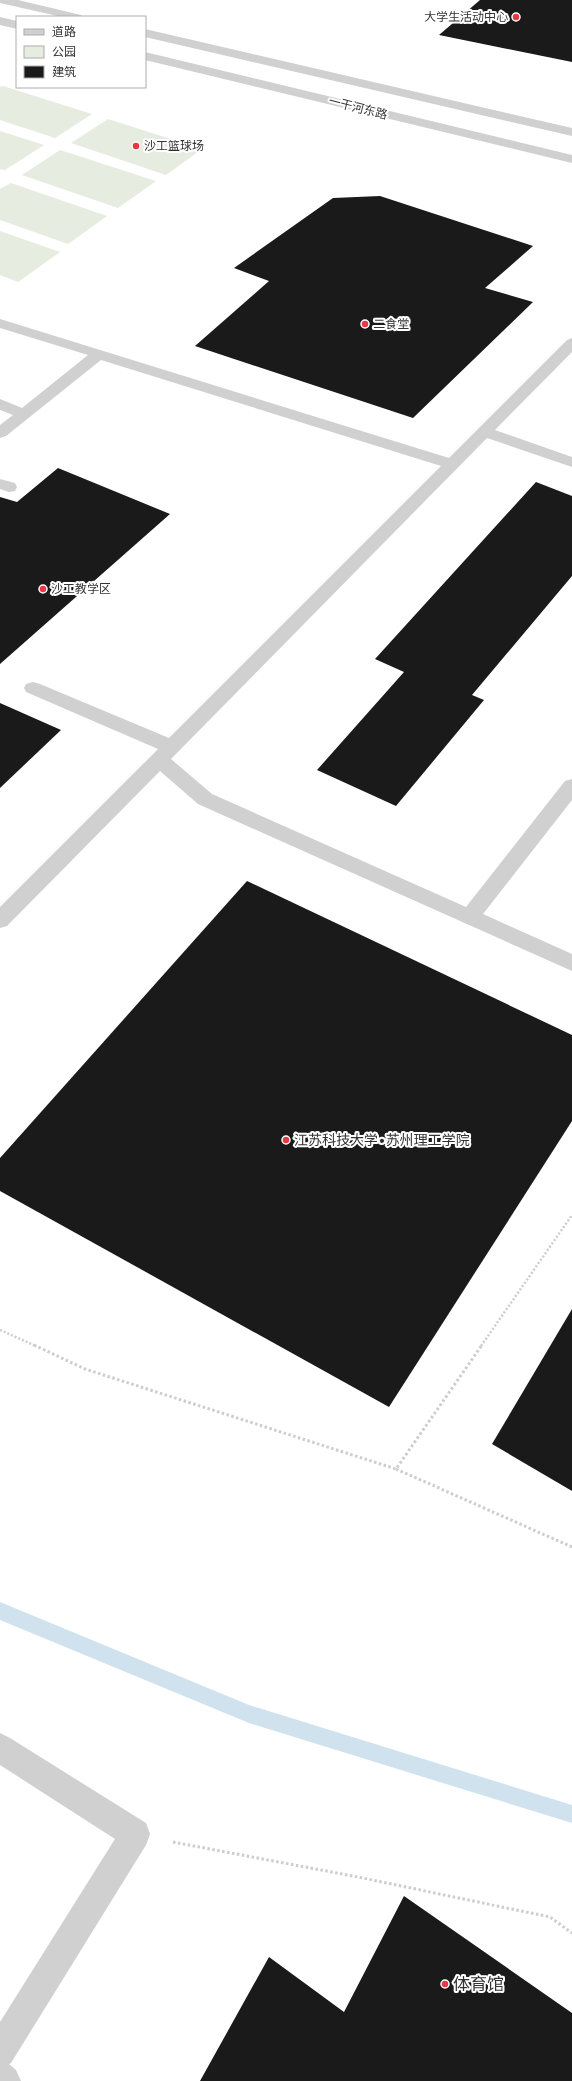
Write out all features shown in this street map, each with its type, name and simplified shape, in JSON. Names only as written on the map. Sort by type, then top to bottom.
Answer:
[{"type":"street","points":[[3,0],[73,16]]},
{"type":"street","points":[[0,21],[16,26]]},
{"type":"street","name":"一干河东路","points":[[146,33],[572,132]]},
{"type":"street","name":"一干河东路","points":[[146,56],[572,159]]},
{"type":"street","points":[[0,323],[452,464]]},
{"type":"street","points":[[0,920],[572,343]]},
{"type":"street","points":[[0,433],[99,354]]},
{"type":"street","points":[[0,404],[23,414]]},
{"type":"street","points":[[484,431],[572,462]]},
{"type":"street","points":[[34,688],[165,753],[205,799],[572,963]]},
{"type":"street","points":[[469,917],[572,786]]},
{"type":"street","points":[[0,1748],[135,1834],[0,2052]]},
{"type":"street","points":[[0,2077],[5,2081]]},
{"type":"path","points":[[396,1469],[572,1215]]},
{"type":"path","points":[[0,1330],[85,1369],[396,1469],[572,1547]]},
{"type":"path","points":[[135,1834],[358,1877],[550,1917],[572,1933]]},
{"type":"green space","points":[[3,86],[92,114],[55,138],[0,120],[0,87]]},
{"type":"green space","name":"沙工篮球场","points":[[108,119],[202,149],[166,175],[71,143]]},
{"type":"green space","points":[[0,131],[44,145],[5,170],[0,169]]},
{"type":"green space","points":[[60,150],[156,181],[118,208],[22,175]]},
{"type":"green space","points":[[11,183],[107,216],[68,244],[0,220],[0,189]]},
{"type":"green space","points":[[0,231],[60,252],[18,282],[0,275]]},
{"type":"building","name":"大学生活动中心","points":[[480,0],[572,0],[572,62],[439,35]]},
{"type":"building","name":"二食堂","points":[[380,196],[533,246],[485,288],[533,302],[413,418],[195,346],[269,281],[234,268],[333,198]]},
{"type":"building","name":"沙工教学区","points":[[58,468],[170,514],[0,664],[0,497],[17,502]]},
{"type":"building","points":[[536,482],[572,496],[572,576],[472,695],[484,700],[396,806],[317,770],[404,672],[375,659]]},
{"type":"building","points":[[0,703],[61,730],[0,788]]},
{"type":"building","points":[[247,881],[572,1035],[572,1121],[389,1407],[0,1191],[0,1158]]},
{"type":"building","points":[[572,1309],[572,1491],[492,1444]]},
{"type":"building","name":"体育馆","points":[[404,1896],[572,2013],[572,2081],[200,2081],[269,1957],[344,2012]]},
{"type":"waterway","points":[[0,1611],[249,1714],[572,1814]]},
{"type":"place","name":"大学生活动中心","points":[[516,17]]},
{"type":"place","name":"沙工篮球场","points":[[136,146]]},
{"type":"place","name":"二食堂","points":[[365,324]]},
{"type":"place","name":"沙工教学区","points":[[43,589]]},
{"type":"place","name":"江苏科技大学•苏州理工学院","points":[[286,1140]]},
{"type":"place","name":"体育馆","points":[[445,1984]]}]
